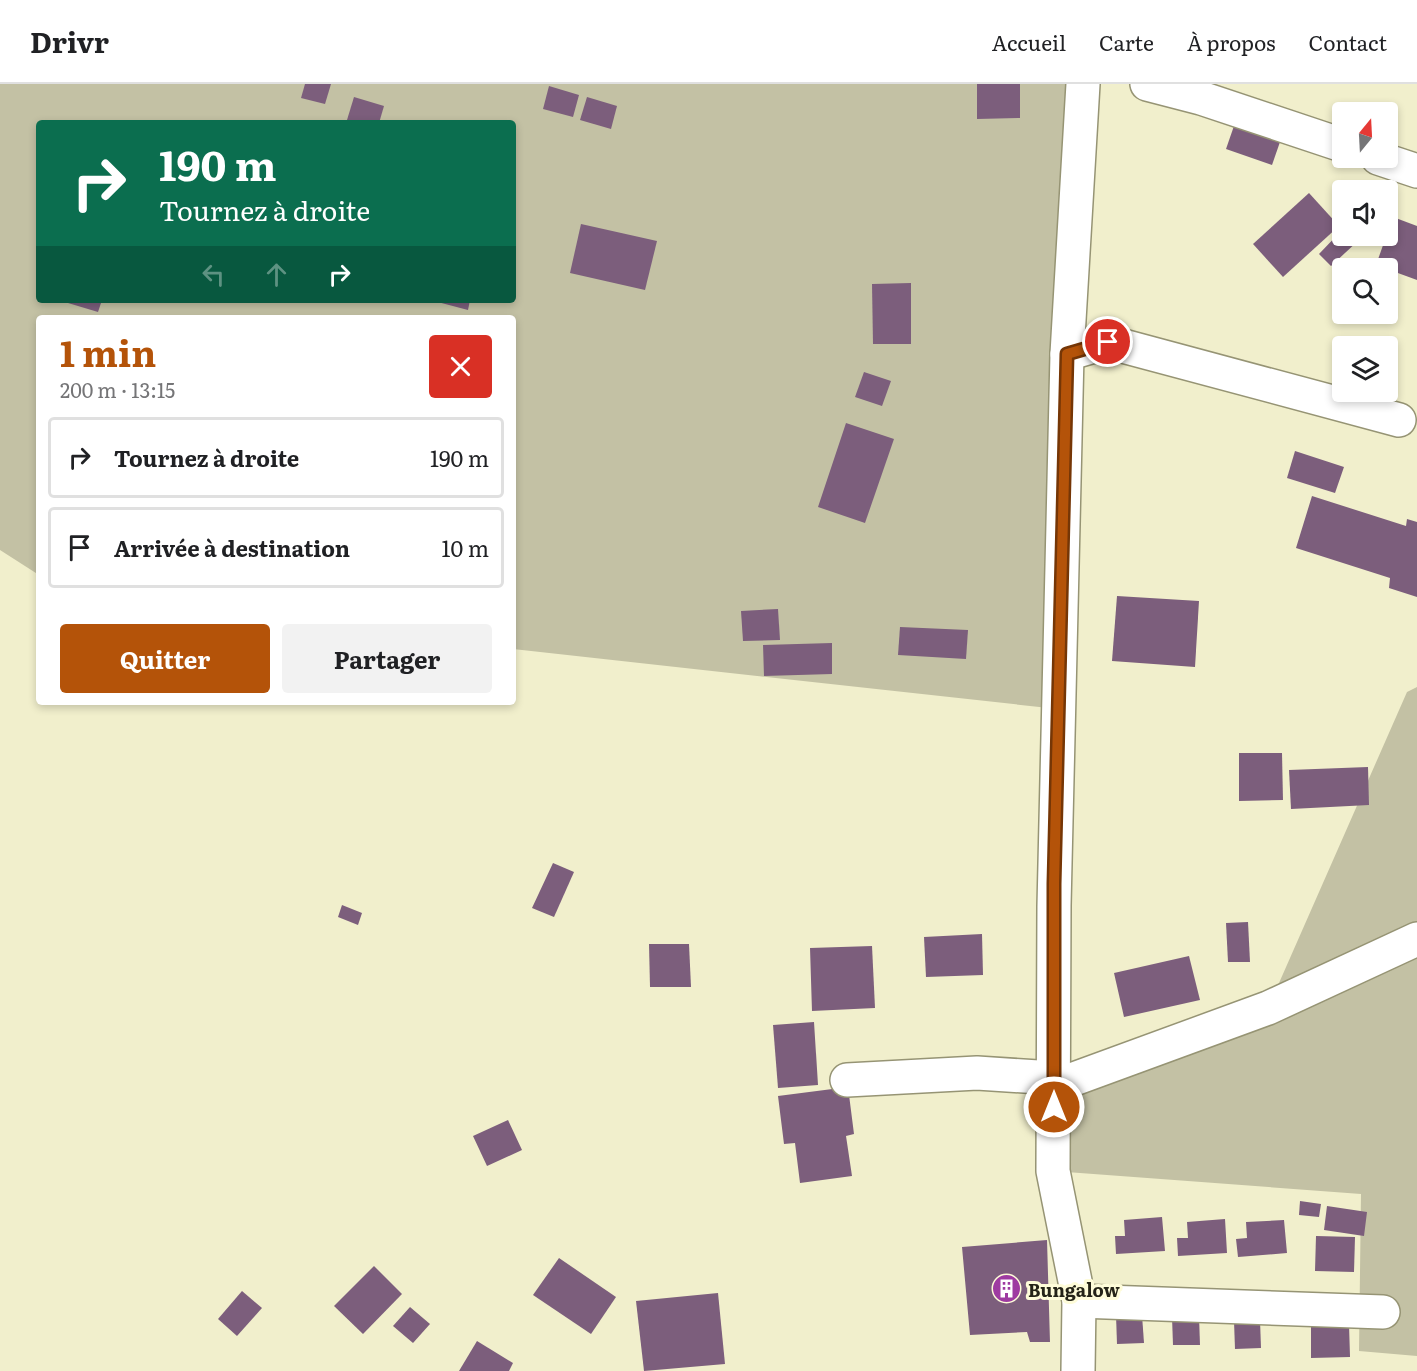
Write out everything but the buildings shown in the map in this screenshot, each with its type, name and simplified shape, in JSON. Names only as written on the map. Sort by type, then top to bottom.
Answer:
[{"type":"street","points":[[1078,1371],[1079,1301],[1053,1171],[1054,895],[1067,354],[1083,84]]},
{"type":"street","points":[[1148,84],[1201,98],[1332,143]]},
{"type":"street","points":[[1398,165],[1417,171]]},
{"type":"street","points":[[1067,354],[1108,342],[1399,420]]},
{"type":"street","points":[[847,1080],[977,1073],[1054,1082],[1268,1008],[1417,939]]},
{"type":"street","points":[[1079,1301],[1383,1312]]},
{"type":"shaded area","points":[[0,84],[1083,84],[1058,709],[516,649],[516,315],[36,315],[36,573],[0,550]]},
{"type":"shaded area","points":[[1417,687],[1417,1356],[1359,1351],[1361,1194],[1053,1171],[1055,1086],[1268,1008],[1407,692]]},
{"type":"place","name":"Bungalow","points":[[1007,1289]]},
{"type":"route","points":[[1054,1107],[1054,884],[1067,354],[1108,342]]}]
